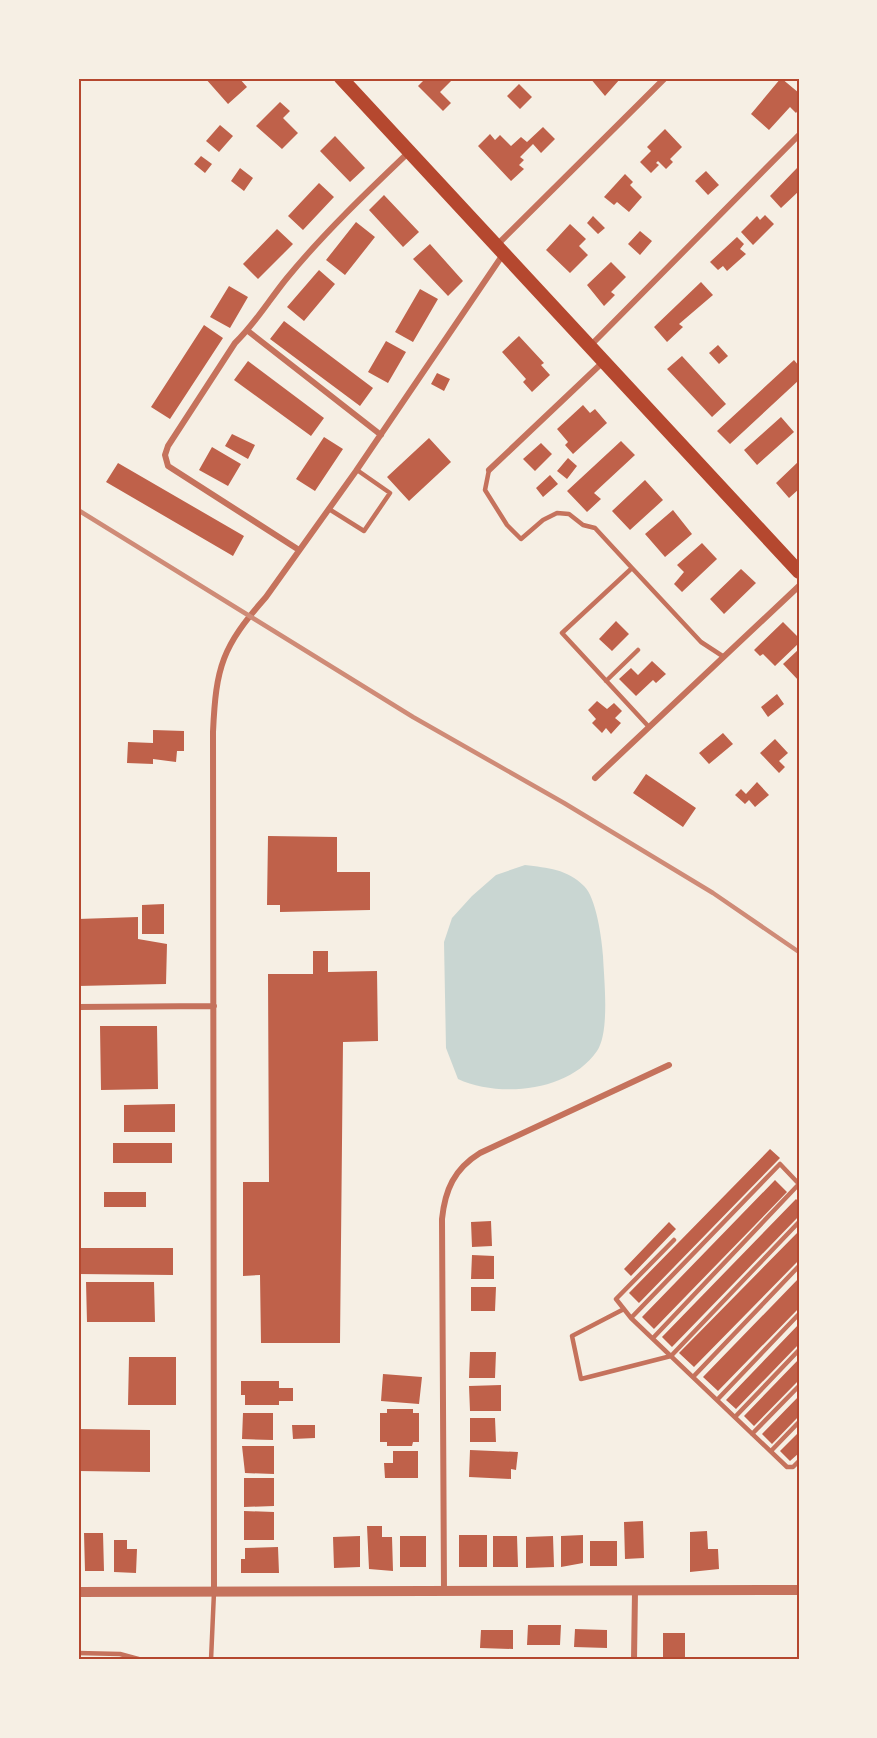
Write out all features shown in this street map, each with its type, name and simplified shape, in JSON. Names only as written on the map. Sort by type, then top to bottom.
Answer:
[{"type":"main road","points":[[341,78],[799,572]]},
{"type":"street","points":[[214,1592],[214,698],[223,657],[249,616],[381,435],[501,249],[665,78]]},
{"type":"street","points":[[589,346],[799,135]]},
{"type":"street","points":[[299,550],[168,466],[165,455],[229,351],[248,331],[286,279],[358,202],[410,151]]},
{"type":"street","points":[[248,331],[381,435]]},
{"type":"street","points":[[489,470],[603,362]]},
{"type":"street","points":[[596,778],[799,586]]},
{"type":"street","points":[[78,1007],[214,1006]]},
{"type":"street","points":[[444,1590],[442,1220],[448,1188],[468,1160],[480,1153],[669,1065]]},
{"type":"street","points":[[78,1592],[799,1590]]},
{"type":"street","points":[[634,1660],[635,1591]]},
{"type":"lane","points":[[329,509],[364,531],[390,493],[357,470]]},
{"type":"lane","points":[[489,470],[485,490],[507,525],[520,539],[543,520],[557,513],[569,514],[583,525],[595,528],[701,642],[724,657]]},
{"type":"lane","points":[[632,568],[562,633],[649,727]]},
{"type":"lane","points":[[606,681],[638,650]]},
{"type":"lane","points":[[632,1318],[780,1164],[799,1184],[653,1338]]},
{"type":"lane","points":[[624,1309],[572,1336],[581,1380],[671,1356],[799,1222]]},
{"type":"lane","points":[[674,1240],[616,1299],[632,1318],[787,1467],[793,1467],[799,1461]]},
{"type":"lane","points":[[693,1377],[799,1266]]},
{"type":"lane","points":[[717,1400],[799,1314]]},
{"type":"lane","points":[[735,1417],[799,1350]]},
{"type":"lane","points":[[752,1434],[799,1386]]},
{"type":"lane","points":[[771,1451],[799,1422]]},
{"type":"lane","points":[[211,1660],[214,1592]]},
{"type":"lane","points":[[78,1653],[120,1654],[142,1660]]},
{"type":"shaded area","points":[[525,865],[557,870],[571,876],[584,886],[592,899],[598,919],[602,949],[604,1031],[597,1051],[585,1065],[552,1083],[513,1089],[475,1085],[458,1079],[446,1048],[444,942],[452,918],[472,896],[496,875]]},
{"type":"building","points":[[205,78],[239,78],[247,87],[228,104]]},
{"type":"building","points":[[426,78],[454,78],[440,92],[451,103],[443,111],[418,86]]},
{"type":"building","points":[[590,78],[619,78],[620,79],[605,96]]},
{"type":"building","points":[[781,78],[799,93],[799,109],[796,113],[790,107],[769,130],[751,114]]},
{"type":"building","points":[[519,84],[532,97],[520,109],[507,96]]},
{"type":"building","points":[[280,102],[290,111],[283,118],[298,133],[282,149],[256,126]]},
{"type":"building","points":[[220,125],[233,136],[219,152],[206,141]]},
{"type":"building","points":[[543,127],[555,139],[541,153],[533,144],[520,157],[524,160],[519,165],[524,169],[511,181],[478,146],[490,134],[495,140],[500,135],[511,146],[521,137],[527,142]]},
{"type":"building","points":[[665,129],[682,147],[670,159],[673,162],[666,169],[658,161],[656,163],[659,165],[651,173],[640,162],[651,151],[647,147]]},
{"type":"building","points":[[335,136],[365,168],[350,182],[320,151]]},
{"type":"building","points":[[201,156],[212,164],[205,173],[194,164]]},
{"type":"building","points":[[240,168],[253,178],[244,191],[231,181]]},
{"type":"building","points":[[797,168],[799,191],[781,208],[770,196]]},
{"type":"building","points":[[706,171],[719,185],[708,195],[695,181]]},
{"type":"building","points":[[625,174],[633,182],[630,185],[642,197],[629,212],[617,202],[614,205],[604,197]]},
{"type":"building","points":[[319,183],[334,197],[303,230],[288,216]]},
{"type":"building","points":[[384,195],[419,232],[403,247],[369,210]]},
{"type":"building","points":[[765,215],[774,224],[753,245],[741,232],[757,216],[760,220]]},
{"type":"building","points":[[593,216],[605,228],[598,234],[587,223]]},
{"type":"building","points":[[356,222],[375,237],[345,275],[326,260]]},
{"type":"building","points":[[570,224],[586,239],[579,246],[588,255],[570,273],[546,250]]},
{"type":"building","points":[[277,229],[293,244],[258,279],[243,264]]},
{"type":"building","points":[[640,231],[652,241],[640,255],[628,244]]},
{"type":"building","points":[[737,237],[744,244],[740,249],[746,254],[727,271],[723,266],[718,270],[710,262]]},
{"type":"building","points":[[430,244],[463,281],[448,296],[413,259]]},
{"type":"building","points":[[611,262],[626,277],[611,292],[615,295],[604,306],[587,285]]},
{"type":"building","points":[[319,270],[335,284],[304,321],[287,307]]},
{"type":"building","points":[[701,282],[713,295],[679,324],[683,327],[667,342],[654,327]]},
{"type":"building","points":[[229,286],[248,297],[230,328],[210,317]]},
{"type":"building","points":[[420,289],[438,299],[413,342],[395,332]]},
{"type":"building","points":[[284,321],[373,388],[360,406],[270,339]]},
{"type":"building","points":[[204,325],[223,338],[170,419],[151,407]]},
{"type":"building","points":[[519,336],[544,363],[541,365],[550,375],[532,392],[523,382],[526,379],[502,352]]},
{"type":"building","points":[[386,341],[406,352],[388,383],[368,372]]},
{"type":"building","points":[[718,345],[728,356],[719,364],[709,353]]},
{"type":"building","points":[[682,356],[726,404],[712,417],[667,369]]},
{"type":"building","points":[[794,360],[799,366],[799,380],[730,444],[717,431]]},
{"type":"building","points":[[248,361],[324,418],[311,436],[234,380]]},
{"type":"building","points":[[437,373],[450,379],[444,391],[431,384]]},
{"type":"building","points":[[583,405],[590,413],[595,409],[607,423],[573,454],[565,445],[568,442],[557,429]]},
{"type":"building","points":[[781,417],[794,432],[757,465],[744,450]]},
{"type":"building","points":[[232,434],[255,445],[248,459],[225,446]]},
{"type":"building","points":[[324,437],[343,449],[315,491],[296,479]]},
{"type":"building","points":[[429,438],[451,462],[409,501],[387,477]]},
{"type":"building","points":[[621,441],[635,455],[594,493],[601,499],[587,512],[567,491]]},
{"type":"building","points":[[541,443],[552,454],[535,471],[523,459]]},
{"type":"building","points":[[212,447],[241,464],[228,486],[199,470]]},
{"type":"building","points":[[568,458],[577,466],[567,479],[557,471]]},
{"type":"building","points":[[799,461],[799,489],[789,498],[776,483]]},
{"type":"building","points":[[118,463],[244,536],[233,556],[106,482]]},
{"type":"building","points":[[550,475],[558,484],[543,497],[536,488]]},
{"type":"building","points":[[645,480],[663,500],[630,530],[612,511]]},
{"type":"building","points":[[673,510],[692,534],[665,557],[645,534]]},
{"type":"building","points":[[702,543],[717,559],[682,592],[674,584],[684,572],[677,565]]},
{"type":"building","points":[[741,569],[756,583],[724,614],[710,599]]},
{"type":"building","points":[[616,621],[629,634],[612,651],[599,639]]},
{"type":"building","points":[[783,622],[799,638],[799,643],[775,666],[763,654],[760,656],[754,650]]},
{"type":"building","points":[[799,649],[799,681],[783,664]]},
{"type":"building","points":[[652,661],[666,674],[656,683],[653,680],[636,696],[619,679],[631,668],[638,675]]},
{"type":"building","points":[[777,694],[784,704],[768,717],[761,707]]},
{"type":"building","points":[[597,701],[607,709],[614,703],[622,711],[615,718],[621,723],[611,734],[606,728],[602,733],[592,723],[596,719],[588,710]]},
{"type":"building","points":[[153,730],[184,731],[184,751],[177,751],[176,762],[153,759],[153,764],[127,763],[128,742],[153,743]]},
{"type":"building","points":[[723,733],[733,744],[709,764],[699,753]]},
{"type":"building","points":[[775,739],[788,753],[779,761],[785,767],[779,773],[760,753]]},
{"type":"building","points":[[646,774],[696,808],[683,827],[633,793]]},
{"type":"building","points":[[757,782],[769,795],[755,807],[749,800],[745,804],[735,795],[741,789],[746,794]]},
{"type":"building","points":[[268,836],[337,837],[337,872],[370,872],[370,910],[280,912],[280,905],[267,905]]},
{"type":"building","points":[[164,904],[164,934],[142,934],[142,905]]},
{"type":"building","points":[[138,917],[138,939],[167,944],[166,984],[78,986],[78,919]]},
{"type":"building","points":[[313,951],[328,951],[328,972],[377,971],[378,1041],[343,1042],[340,1343],[261,1343],[260,1275],[243,1276],[243,1182],[269,1182],[268,974],[313,974]]},
{"type":"building","points":[[100,1026],[157,1026],[158,1089],[101,1090]]},
{"type":"building","points":[[175,1104],[175,1132],[124,1132],[124,1105]]},
{"type":"building","points":[[113,1143],[172,1143],[172,1163],[113,1163]]},
{"type":"building","points":[[770,1149],[780,1158],[639,1303],[629,1293]]},
{"type":"building","points":[[775,1180],[787,1192],[654,1329],[642,1317]]},
{"type":"building","points":[[104,1192],[146,1192],[146,1207],[104,1207]]},
{"type":"building","points":[[796,1199],[799,1202],[799,1216],[672,1347],[662,1337]]},
{"type":"building","points":[[491,1221],[492,1246],[472,1247],[471,1222]]},
{"type":"building","points":[[669,1222],[676,1229],[631,1276],[624,1269]]},
{"type":"building","points":[[799,1231],[799,1260],[694,1367],[679,1353]]},
{"type":"building","points":[[78,1248],[173,1248],[173,1275],[78,1274]]},
{"type":"building","points":[[472,1255],[494,1256],[494,1279],[471,1279]]},
{"type":"building","points":[[799,1278],[799,1308],[718,1391],[703,1377]]},
{"type":"building","points":[[86,1282],[154,1282],[155,1322],[87,1322]]},
{"type":"building","points":[[471,1287],[496,1287],[495,1311],[471,1311]]},
{"type":"building","points":[[799,1324],[799,1344],[736,1409],[726,1400]]},
{"type":"building","points":[[470,1352],[496,1352],[495,1378],[469,1378]]},
{"type":"building","points":[[129,1357],[176,1357],[176,1405],[128,1405]]},
{"type":"building","points":[[799,1359],[799,1380],[754,1426],[744,1416]]},
{"type":"building","points":[[383,1374],[422,1377],[419,1404],[381,1401]]},
{"type":"building","points":[[241,1381],[279,1381],[279,1388],[293,1388],[293,1401],[279,1401],[279,1405],[245,1405],[245,1395],[241,1395]]},
{"type":"building","points":[[501,1385],[501,1411],[470,1411],[469,1386]]},
{"type":"building","points":[[799,1396],[799,1416],[772,1444],[762,1434]]},
{"type":"building","points":[[387,1409],[413,1409],[413,1413],[419,1413],[419,1442],[413,1442],[412,1446],[387,1446],[387,1442],[380,1442],[380,1413],[387,1413]]},
{"type":"building","points":[[243,1413],[273,1413],[273,1440],[242,1439]]},
{"type":"building","points":[[470,1418],[495,1418],[496,1442],[470,1442]]},
{"type":"building","points":[[292,1425],[315,1425],[315,1438],[293,1439]]},
{"type":"building","points":[[78,1429],[150,1430],[150,1472],[78,1471]]},
{"type":"building","points":[[799,1432],[799,1453],[790,1461],[780,1451]]},
{"type":"building","points":[[242,1446],[274,1446],[274,1474],[245,1473]]},
{"type":"building","points":[[470,1450],[518,1452],[516,1470],[511,1469],[511,1479],[469,1477]]},
{"type":"building","points":[[393,1451],[418,1451],[418,1478],[385,1478],[384,1463],[393,1463]]},
{"type":"building","points":[[244,1478],[274,1478],[274,1506],[244,1507]]},
{"type":"building","points":[[244,1511],[274,1512],[274,1540],[244,1540]]},
{"type":"building","points":[[643,1521],[644,1558],[625,1559],[624,1522]]},
{"type":"building","points":[[367,1526],[382,1526],[382,1537],[392,1537],[393,1571],[369,1569]]},
{"type":"building","points":[[707,1531],[708,1549],[718,1549],[719,1569],[690,1572],[690,1532]]},
{"type":"building","points":[[84,1533],[103,1533],[104,1571],[85,1571]]},
{"type":"building","points":[[459,1535],[487,1535],[487,1567],[459,1567]]},
{"type":"building","points":[[583,1535],[583,1563],[561,1567],[561,1536]]},
{"type":"building","points":[[360,1536],[360,1567],[334,1568],[333,1537]]},
{"type":"building","points":[[400,1536],[426,1536],[426,1567],[400,1567]]},
{"type":"building","points":[[493,1536],[517,1536],[518,1567],[493,1567]]},
{"type":"building","points":[[553,1536],[554,1567],[526,1568],[526,1537]]},
{"type":"building","points":[[114,1540],[127,1540],[127,1549],[137,1549],[136,1573],[114,1572]]},
{"type":"building","points":[[590,1541],[617,1541],[617,1566],[590,1566]]},
{"type":"building","points":[[278,1547],[279,1573],[241,1573],[241,1559],[245,1559],[245,1548]]},
{"type":"building","points":[[528,1625],[561,1625],[560,1645],[527,1645]]},
{"type":"building","points":[[575,1629],[607,1630],[607,1648],[574,1647]]},
{"type":"building","points":[[481,1630],[513,1630],[513,1649],[480,1648]]},
{"type":"building","points":[[663,1633],[685,1633],[685,1660],[663,1660]]},
{"type":"railway","points":[[78,510],[413,717],[564,803],[713,893],[799,952]]}]
